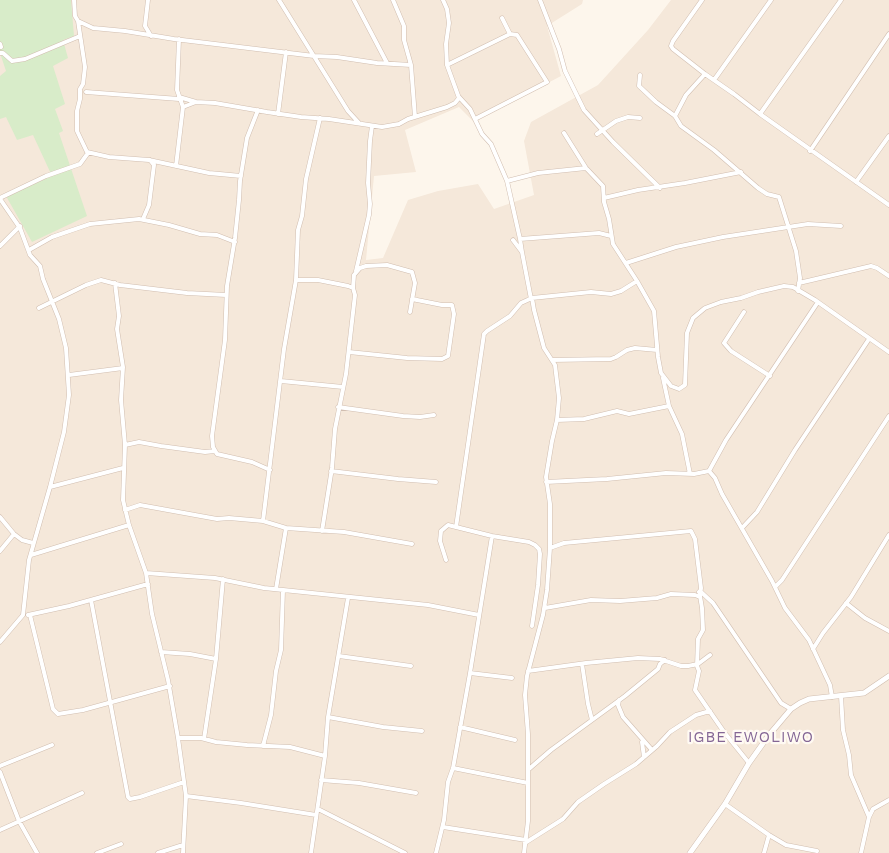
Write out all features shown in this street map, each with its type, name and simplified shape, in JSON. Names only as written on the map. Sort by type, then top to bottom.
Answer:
[{"type":"street","points":[[74,0],[75,13],[72,17],[93,28],[218,45],[411,65]]},
{"type":"street","points":[[139,34],[145,26],[148,0]]},
{"type":"street","points":[[279,0],[348,111],[359,123]]},
{"type":"street","points":[[354,0],[387,63]]},
{"type":"street","points":[[393,0],[404,26],[404,40],[411,65],[415,117]]},
{"type":"street","points":[[443,0],[449,23],[446,37],[447,64],[458,97],[470,109],[482,134],[491,144],[507,181],[534,310],[544,348],[554,362],[557,373],[559,398],[557,420],[546,482],[550,504],[550,548],[545,608],[528,671],[526,695],[528,821],[524,853]]},
{"type":"street","points":[[540,0],[559,49],[565,71],[584,110],[660,188]]},
{"type":"street","points":[[702,0],[671,46],[673,49],[810,151],[889,205]]},
{"type":"street","points":[[714,80],[771,0]]},
{"type":"street","points":[[760,114],[841,0]]},
{"type":"street","points":[[502,18],[510,34]]},
{"type":"street","points":[[77,20],[85,66],[80,99],[76,110],[78,131],[88,153],[109,157],[150,160],[209,173],[241,176]]},
{"type":"street","points":[[145,26],[151,36]]},
{"type":"street","points":[[447,64],[510,34],[517,35],[547,82],[475,119]]},
{"type":"street","points":[[810,151],[889,34]]},
{"type":"street","points":[[0,53],[3,53],[12,61],[24,59],[80,36]]},
{"type":"street","points":[[176,166],[183,107],[179,98],[177,80],[179,39]]},
{"type":"street","points":[[278,114],[286,52]]},
{"type":"street","points":[[675,116],[686,95],[705,74]]},
{"type":"street","points":[[640,75],[639,86],[675,116],[681,126],[714,150],[758,188],[767,194],[780,197],[796,251],[798,291]]},
{"type":"street","points":[[82,86],[86,92]]},
{"type":"street","points":[[86,92],[179,98],[278,114],[372,126],[399,124],[452,105],[458,100],[458,97]]},
{"type":"street","points":[[80,99],[86,92]]},
{"type":"street","points":[[183,107],[196,102]]},
{"type":"street","points":[[258,110],[247,138],[241,176],[226,295],[225,340],[212,436],[213,447],[221,456],[252,462],[270,470]]},
{"type":"street","points":[[597,134],[616,121],[628,117],[640,118]]},
{"type":"street","points":[[263,521],[296,280],[298,230],[302,216],[306,180],[320,118]]},
{"type":"street","points":[[322,530],[338,407],[349,352],[354,313],[355,295],[353,278],[369,215],[368,183],[372,126]]},
{"type":"street","points":[[564,132],[586,168],[600,182],[604,191],[610,236],[615,250],[626,263],[654,311],[658,358],[669,406],[682,434],[690,474]]},
{"type":"street","points":[[856,182],[889,136]]},
{"type":"street","points":[[0,642],[23,615],[32,543],[50,487],[64,432],[70,395],[63,331],[51,302],[40,266],[30,255],[20,226],[0,198],[46,176],[80,164],[88,153]]},
{"type":"street","points":[[142,219],[149,205],[154,166],[150,160]]},
{"type":"street","points":[[154,166],[159,162]]},
{"type":"street","points":[[507,181],[538,173],[586,168]]},
{"type":"street","points":[[604,198],[638,190],[660,188],[741,172]]},
{"type":"street","points":[[29,250],[52,237],[90,224],[142,219],[200,234],[217,235],[234,242]]},
{"type":"street","points":[[626,263],[683,245],[723,237],[808,224],[840,226]]},
{"type":"street","points":[[0,246],[20,226]]},
{"type":"street","points":[[520,239],[599,233],[610,236]]},
{"type":"street","points":[[513,240],[522,252]]},
{"type":"street","points":[[356,271],[366,266],[379,264],[412,272],[415,283],[410,312]]},
{"type":"street","points":[[799,283],[871,266],[889,276]]},
{"type":"street","points":[[39,308],[101,280],[187,293],[226,295]]},
{"type":"street","points":[[296,280],[318,280],[353,288]]},
{"type":"street","points":[[456,527],[486,330],[510,316],[521,303],[532,298],[591,292],[611,294],[637,281]]},
{"type":"street","points":[[115,283],[119,316],[117,329],[123,368],[121,400],[126,445],[122,489],[129,525],[146,573],[161,652],[170,686],[186,796],[183,853]]},
{"type":"street","points":[[663,378],[671,386],[679,389],[685,384],[687,333],[693,318],[706,308],[721,302],[784,286],[793,287],[818,302],[889,351]]},
{"type":"street","points":[[349,352],[407,358],[442,359],[448,356],[454,314],[452,305],[442,306],[412,299]]},
{"type":"street","points":[[709,472],[726,440],[818,302]]},
{"type":"street","points":[[744,312],[724,343],[731,351],[770,376]]},
{"type":"street","points":[[742,528],[757,512],[799,443],[869,339]]},
{"type":"street","points":[[554,362],[611,359],[627,350],[635,348],[658,350]]},
{"type":"street","points":[[69,376],[123,368]]},
{"type":"street","points":[[281,381],[343,387]]},
{"type":"street","points":[[557,420],[584,419],[617,411],[633,414],[669,406]]},
{"type":"street","points":[[338,407],[403,416],[420,417],[434,415]]},
{"type":"street","points":[[775,587],[782,580],[889,416]]},
{"type":"street","points":[[126,445],[139,442],[205,452],[215,451]]},
{"type":"street","points":[[50,487],[124,468]]},
{"type":"street","points":[[331,471],[436,482]]},
{"type":"street","points":[[709,472],[715,478],[785,608],[805,634],[830,685],[832,697]]},
{"type":"street","points":[[546,482],[666,473],[690,474],[709,472]]},
{"type":"street","points":[[125,510],[140,505],[216,518],[263,521],[286,528],[344,532],[412,544]]},
{"type":"street","points":[[0,517],[14,534],[22,540],[32,543]]},
{"type":"street","points":[[30,555],[129,525]]},
{"type":"street","points":[[446,560],[440,541],[441,531],[448,525],[492,536],[529,542],[539,549],[538,584],[532,626]]},
{"type":"street","points":[[276,589],[286,528]]},
{"type":"street","points":[[550,548],[564,543],[690,531],[695,539],[703,630],[698,639],[696,690],[749,763]]},
{"type":"street","points":[[0,551],[14,534]]},
{"type":"street","points":[[813,649],[846,603],[889,535]]},
{"type":"street","points":[[436,853],[443,828],[448,782],[453,768],[470,673],[492,536]]},
{"type":"street","points":[[146,573],[223,579],[283,590],[428,605],[479,615]]},
{"type":"street","points":[[204,739],[216,660],[223,579]]},
{"type":"street","points":[[23,615],[30,615],[91,600],[148,584]]},
{"type":"street","points":[[263,746],[271,715],[276,671],[281,650],[283,590]]},
{"type":"street","points":[[695,595],[700,591]]},
{"type":"street","points":[[700,591],[713,603],[781,703],[791,709]]},
{"type":"street","points":[[545,608],[591,600],[620,601],[657,598],[667,594],[695,595],[700,597]]},
{"type":"street","points":[[312,853],[325,756],[328,717],[348,598]]},
{"type":"street","points":[[91,600],[128,797],[140,796],[184,782]]},
{"type":"street","points":[[846,603],[865,618],[889,631]]},
{"type":"street","points":[[30,615],[53,709],[58,714],[83,710],[170,686]]},
{"type":"street","points":[[161,652],[190,654],[216,660]]},
{"type":"street","points":[[528,671],[638,658],[665,660],[681,666],[698,664],[710,655]]},
{"type":"street","points":[[339,656],[411,666]]},
{"type":"street","points":[[657,659],[660,664]]},
{"type":"street","points":[[528,769],[550,750],[617,703],[658,669],[665,660]]},
{"type":"street","points":[[582,664],[592,720]]},
{"type":"street","points":[[470,673],[512,678]]},
{"type":"street","points":[[690,853],[725,804],[749,763],[791,709],[808,699],[864,693],[889,676]]},
{"type":"street","points":[[841,696],[843,730],[850,755],[852,775],[869,817]]},
{"type":"street","points":[[617,703],[624,717],[641,740],[652,750]]},
{"type":"street","points":[[443,828],[526,841],[564,819],[578,802],[636,764],[670,732],[699,713],[710,711]]},
{"type":"street","points":[[328,717],[383,727],[422,731]]},
{"type":"street","points":[[460,727],[515,740]]},
{"type":"street","points":[[178,738],[290,747],[325,756]]},
{"type":"street","points":[[641,740],[644,757]]},
{"type":"street","points":[[0,766],[52,745]]},
{"type":"street","points":[[453,768],[528,783]]},
{"type":"street","points":[[0,772],[20,821],[37,853]]},
{"type":"street","points":[[321,780],[359,782],[416,793]]},
{"type":"street","points":[[0,830],[82,793]]},
{"type":"street","points":[[186,796],[242,802],[316,815]]},
{"type":"street","points":[[862,853],[869,817],[874,809],[889,800]]},
{"type":"street","points":[[725,804],[786,845],[817,851]]},
{"type":"street","points":[[318,809],[405,853]]},
{"type":"street","points":[[764,853],[769,835]]},
{"type":"street","points":[[97,853],[121,844]]},
{"type":"street","points":[[158,853],[183,845]]},
{"type":"shaded area","points":[[0,0],[583,0],[582,4],[547,26],[561,76],[474,122],[459,107],[405,130],[416,172],[374,176],[366,260],[383,258],[408,200],[438,191],[478,184],[494,209],[534,195],[524,141],[531,122],[598,85],[648,30],[671,0],[889,0],[889,853],[0,853]]},
{"type":"green space","points":[[0,0],[71,0],[74,36],[63,40],[68,58],[53,66],[65,104],[55,109],[63,131],[59,133],[87,216],[32,242],[6,196],[52,176],[33,135],[17,140],[6,117],[0,119],[0,76],[6,71],[0,53]]},
{"type":"district","name":"IGBE EWOLIWO","points":[[751,738]]}]
